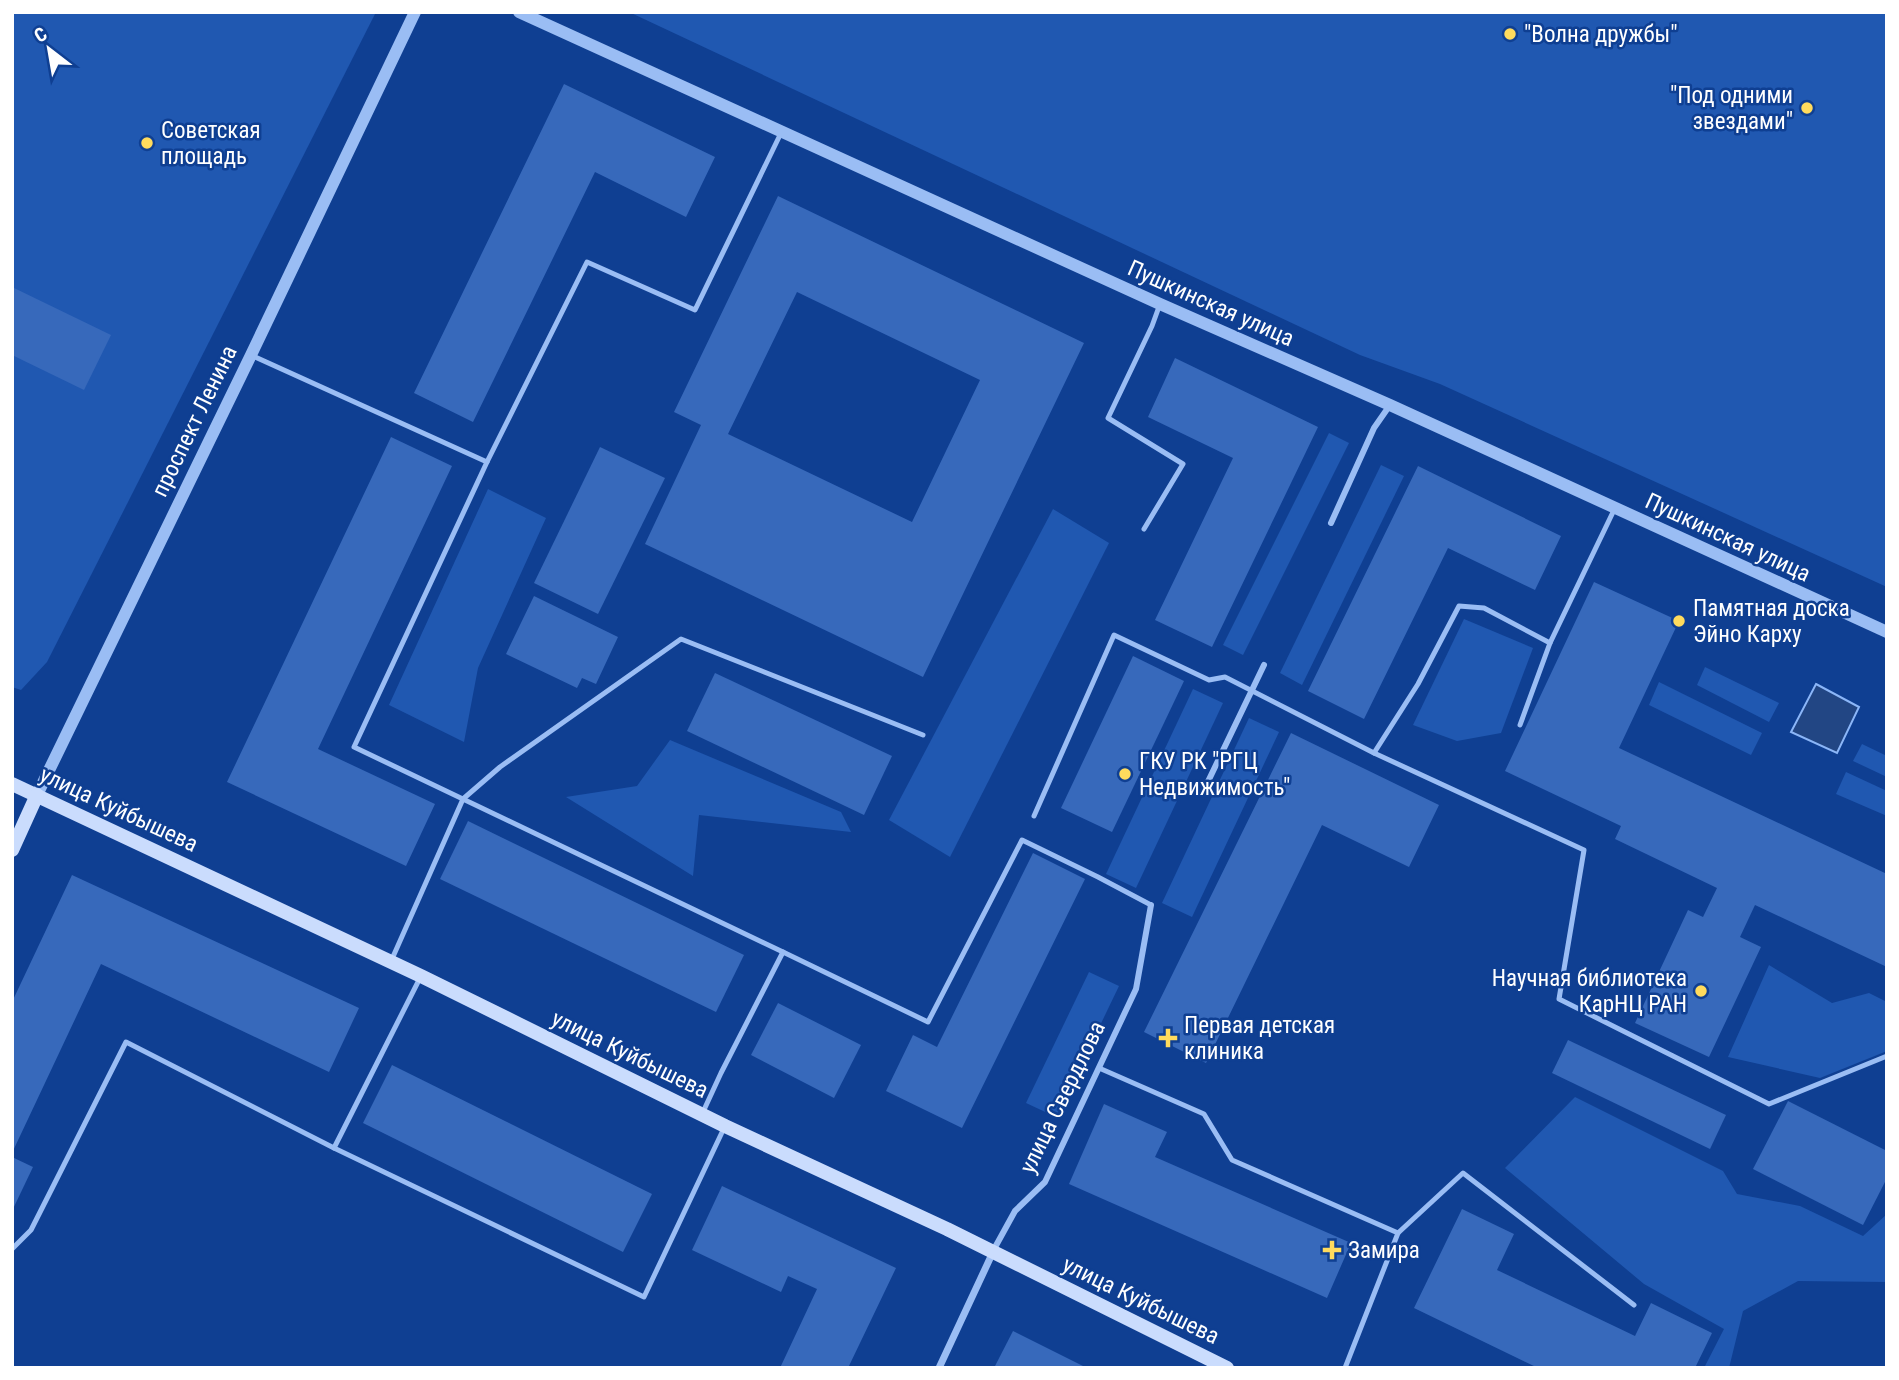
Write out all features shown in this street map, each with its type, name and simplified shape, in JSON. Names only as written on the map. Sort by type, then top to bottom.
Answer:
[{"type":"main road","name":"улица Куйбышева","points":[[12,784],[421,976],[1227,1368]]},
{"type":"main road","name":"проспект Ленина","points":[[12,849],[37,795]]},
{"type":"street","name":"проспект Ленина","points":[[37,795],[415,12]]},
{"type":"street","name":"Пушкинская улица","points":[[519,12],[1887,632]]},
{"type":"street","points":[[1331,523],[1374,428],[1390,405]]},
{"type":"street","points":[[1203,792],[1264,665]]},
{"type":"street","name":"улица Свердлова","points":[[939,1368],[1015,1211],[1045,1182],[1136,989],[1151,905]]},
{"type":"lane","points":[[782,131],[695,310],[587,262],[487,462],[354,747],[928,1022],[1022,841],[1151,905]]},
{"type":"lane","points":[[1144,529],[1183,464],[1108,418],[1160,304]]},
{"type":"lane","points":[[251,355],[487,462]]},
{"type":"lane","points":[[1520,725],[1550,643],[1615,508]]},
{"type":"lane","points":[[1374,753],[1418,684],[1459,606],[1484,608],[1550,643]]},
{"type":"lane","points":[[1034,816],[1114,635],[1209,680],[1224,677],[1374,753],[1584,850],[1559,999],[1769,1104],[1887,1056]]},
{"type":"lane","points":[[391,962],[463,799],[500,767],[681,639],[923,735]]},
{"type":"lane","points":[[702,1115],[783,952]]},
{"type":"lane","points":[[334,1148],[421,976]]},
{"type":"lane","points":[[12,1249],[31,1230],[126,1042],[334,1148],[644,1297],[725,1126]]},
{"type":"lane","points":[[1099,1068],[1204,1114],[1232,1160],[1398,1233]]},
{"type":"lane","points":[[1345,1368],[1398,1233],[1463,1173],[1634,1305]]},
{"type":"shaded area","points":[[12,12],[376,12],[47,662],[21,690],[12,687]]},
{"type":"shaded area","points":[[629,12],[1887,12],[1887,587],[1440,384],[1360,355]]},
{"type":"shaded area","points":[[1329,433],[1349,443],[1243,655],[1223,645]]},
{"type":"shaded area","points":[[1381,465],[1404,476],[1302,685],[1280,673]]},
{"type":"shaded area","points":[[488,489],[546,518],[478,668],[464,742],[389,705]]},
{"type":"shaded area","points":[[1053,509],[1109,543],[950,857],[889,820]]},
{"type":"shaded area","points":[[1464,619],[1533,648],[1501,733],[1457,741],[1413,725]]},
{"type":"shaded area","points":[[1705,667],[1779,703],[1769,722],[1697,685]]},
{"type":"shaded area","points":[[1659,682],[1762,733],[1751,755],[1649,705]]},
{"type":"shaded area","points":[[1816,684],[1859,707],[1837,753],[1791,732]]},
{"type":"shaded area","points":[[1193,689],[1223,703],[1136,888],[1106,874]]},
{"type":"shaded area","points":[[1249,718],[1279,732],[1192,917],[1162,903]]},
{"type":"shaded area","points":[[670,740],[841,812],[851,832],[699,815],[693,876],[566,797],[637,786]]},
{"type":"shaded area","points":[[1862,744],[1887,756],[1887,777],[1853,761]]},
{"type":"shaded area","points":[[1846,772],[1887,791],[1887,816],[1836,794]]},
{"type":"shaded area","points":[[1769,965],[1832,1003],[1869,993],[1887,1002],[1887,1051],[1820,1078],[1728,1057]]},
{"type":"shaded area","points":[[1089,972],[1119,986],[1056,1117],[1026,1103]]},
{"type":"shaded area","points":[[1575,1097],[1723,1171],[1737,1194],[1800,1206],[1863,1236],[1887,1214],[1887,1282],[1798,1281],[1743,1311],[1729,1368],[1704,1368],[1724,1329],[1644,1284],[1505,1168]]},
{"type":"building","points":[[564,84],[715,157],[686,217],[595,172],[473,422],[414,393]]},
{"type":"building","points":[[778,196],[1084,343],[923,677],[645,544],[701,425],[674,412]],"holes":[[[797,292],[980,380],[912,522],[728,434]]]},
{"type":"building","points":[[12,287],[111,335],[84,390],[12,355]]},
{"type":"building","points":[[1175,358],[1318,427],[1212,647],[1155,620],[1233,458],[1148,417]]},
{"type":"building","points":[[391,437],[452,466],[318,749],[435,804],[406,866],[227,782]]},
{"type":"building","points":[[600,447],[665,478],[598,614],[534,583]]},
{"type":"building","points":[[1418,466],[1561,536],[1535,590],[1448,548],[1364,719],[1308,691]]},
{"type":"building","points":[[1594,582],[1679,621],[1619,748],[1887,874],[1887,967],[1755,905],[1740,937],[1761,947],[1709,1057],[1635,1023],[1688,910],[1703,917],[1717,888],[1615,839],[1621,826],[1505,771]]},
{"type":"building","points":[[534,596],[618,637],[596,684],[582,678],[577,688],[506,654]]},
{"type":"building","points":[[1133,656],[1184,681],[1112,832],[1061,808]]},
{"type":"building","points":[[715,673],[892,756],[864,815],[687,731]]},
{"type":"building","points":[[1291,733],[1439,805],[1409,867],[1322,825],[1206,1063],[1144,1032]]},
{"type":"building","points":[[468,821],[744,955],[716,1012],[440,879]]},
{"type":"building","points":[[1033,853],[1085,879],[962,1128],[886,1091],[913,1035],[937,1047]]},
{"type":"building","points":[[72,875],[359,1008],[329,1072],[101,964],[12,1153],[12,1002]]},
{"type":"building","points":[[778,1003],[861,1045],[834,1098],[751,1055]]},
{"type":"building","points":[[1568,1040],[1726,1115],[1710,1149],[1552,1073]]},
{"type":"building","points":[[392,1065],[652,1194],[623,1252],[363,1123]]},
{"type":"building","points":[[1788,1101],[1887,1151],[1887,1178],[1863,1225],[1753,1169]]},
{"type":"building","points":[[1104,1104],[1167,1132],[1155,1157],[1351,1243],[1327,1298],[1069,1184]]},
{"type":"building","points":[[12,1157],[33,1167],[12,1211]]},
{"type":"building","points":[[722,1186],[896,1268],[848,1368],[780,1368],[817,1289],[788,1276],[781,1292],[692,1250]]},
{"type":"building","points":[[1462,1209],[1514,1234],[1497,1270],[1635,1336],[1651,1303],[1712,1333],[1695,1368],[1538,1368],[1414,1308]]},
{"type":"building","points":[[1013,1331],[1087,1368],[994,1368]]},
{"type":"place","name":"\"Волна дружбы\"","points":[[1510,34]]},
{"type":"place","name":"\"Под одними звездами\"","points":[[1807,108]]},
{"type":"place","name":"Советская площадь","points":[[147,143]]},
{"type":"place","name":"Памятная доска Эйно Карху","points":[[1679,621]]},
{"type":"place","name":"ГКУ РК \"РГЦ Недвижимость\"","points":[[1125,774]]},
{"type":"place","name":"Научная библиотека КарНЦ РАН","points":[[1701,991]]},
{"type":"place","name":"Первая детская клиника","points":[[1168,1038]]},
{"type":"place","name":"Замира","points":[[1332,1250]]}]
